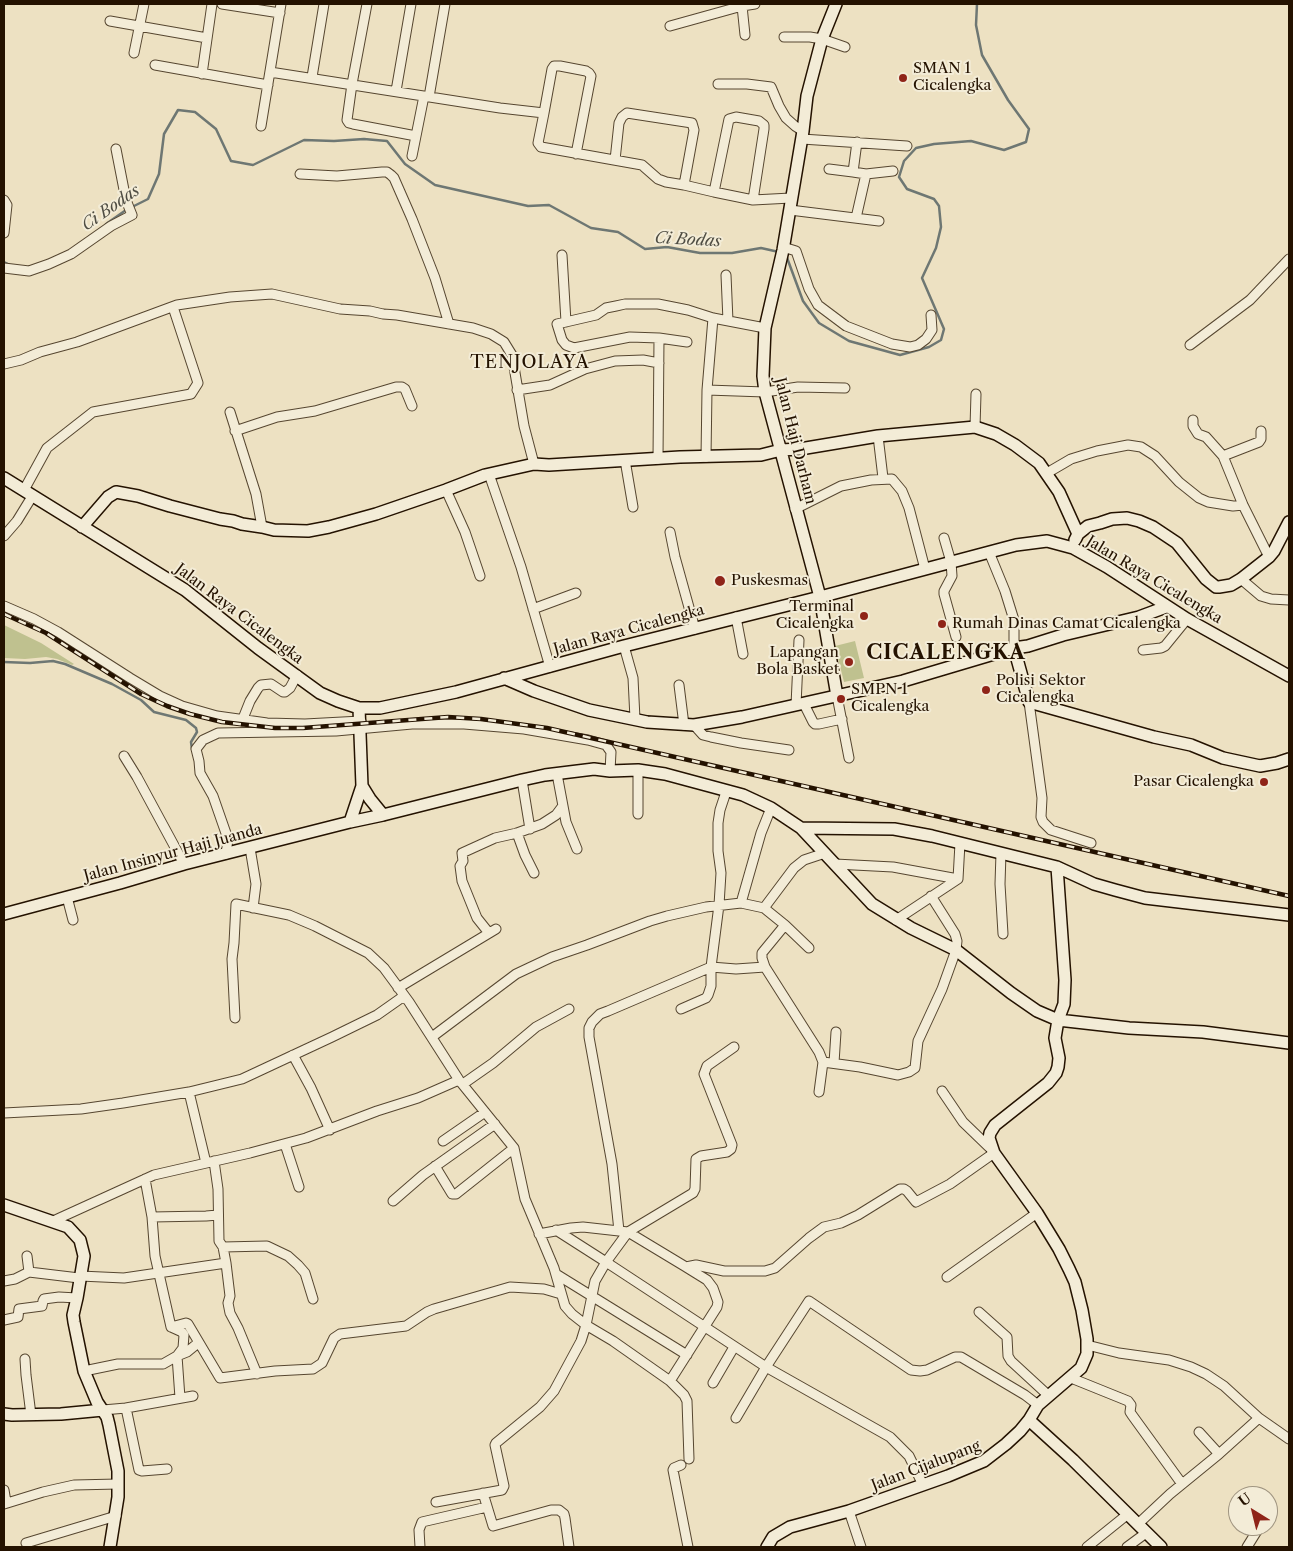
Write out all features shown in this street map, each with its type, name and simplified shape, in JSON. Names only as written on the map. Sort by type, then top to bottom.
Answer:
[{"type":"street","points":[[134,53],[144,4]]},
{"type":"street","points":[[202,74],[212,4]]},
{"type":"street","points":[[222,4],[280,8],[261,126]]},
{"type":"street","points":[[312,77],[324,4]]},
{"type":"street","points":[[367,4],[347,120],[349,123],[416,136]]},
{"type":"street","points":[[396,91],[412,4]]},
{"type":"street","points":[[412,156],[445,4]]},
{"type":"street","points":[[670,26],[755,4]]},
{"type":"street","points":[[836,4],[822,39],[808,96],[783,248],[796,251],[809,289],[818,305],[853,330],[892,344],[910,347],[918,345],[932,330],[931,315]]},
{"type":"street","points":[[742,6],[745,35]]},
{"type":"street","points":[[110,21],[207,38]]},
{"type":"street","points":[[784,37],[810,37],[845,47]]},
{"type":"street","points":[[155,65],[268,85]]},
{"type":"street","points":[[576,154],[591,76],[586,71],[554,66],[538,138],[539,146],[546,148],[576,154],[603,159],[642,165],[658,179],[666,182],[714,192],[753,200],[791,198]]},
{"type":"street","points":[[270,72],[544,113]]},
{"type":"street","points":[[718,84],[747,84],[771,87],[786,118],[802,135],[907,146]]},
{"type":"street","points":[[615,160],[619,123],[627,113],[689,122],[693,125],[694,130],[684,185]]},
{"type":"street","points":[[714,192],[729,119],[736,117],[759,121],[764,124],[764,129],[753,200]]},
{"type":"street","points":[[853,172],[857,142]]},
{"type":"street","points":[[4,268],[29,271],[49,264],[71,254],[111,226],[132,215],[126,200],[116,149]]},
{"type":"street","points":[[828,169],[866,174],[892,171]]},
{"type":"street","points":[[300,174],[337,176],[388,172],[394,178],[435,278],[449,324]]},
{"type":"street","points":[[856,218],[866,174]]},
{"type":"street","points":[[4,200],[7,205],[4,233]]},
{"type":"street","points":[[790,210],[879,221]]},
{"type":"street","name":"Jalan Haji Darham","points":[[783,248],[765,328],[763,376],[765,392],[795,509],[820,597],[837,696]]},
{"type":"street","points":[[562,255],[566,322]]},
{"type":"street","points":[[1190,345],[1250,300],[1289,259]]},
{"type":"street","points":[[726,275],[728,320]]},
{"type":"street","points":[[4,364],[77,342],[173,307],[230,297],[272,294],[340,309],[370,311],[473,328],[491,334],[504,342],[512,355],[524,426],[534,464]]},
{"type":"street","points":[[687,342],[659,338],[621,338],[569,348],[562,340],[556,324],[596,315],[606,308],[625,304],[658,304],[688,310],[713,318],[765,328]]},
{"type":"street","points":[[4,536],[17,521],[48,448],[93,412],[191,394],[198,383],[173,307]]},
{"type":"street","points":[[706,457],[707,390],[713,318]]},
{"type":"street","points":[[658,459],[659,338]]},
{"type":"street","points":[[517,390],[550,385],[585,369],[615,361],[642,360],[659,363]]},
{"type":"street","points":[[235,431],[277,417],[315,411],[396,387],[405,389],[412,406]]},
{"type":"street","points":[[707,390],[765,392],[798,387],[845,388]]},
{"type":"street","points":[[975,427],[976,394]]},
{"type":"street","points":[[230,412],[256,494],[262,527]]},
{"type":"street","points":[[1193,420],[1193,426],[1198,434],[1206,437],[1223,456],[1243,505],[1269,557]]},
{"type":"street","points":[[82,527],[108,498],[116,492],[138,496],[242,524],[274,530],[308,530],[329,527],[376,514],[489,474],[534,464],[549,465],[761,455],[781,450],[800,450],[878,436],[975,427],[996,434],[1032,457],[1059,492],[1078,534]]},
{"type":"street","points":[[1223,456],[1259,442],[1261,431]]},
{"type":"street","points":[[878,436],[883,478]]},
{"type":"street","points":[[1046,473],[1071,459],[1097,451],[1128,445],[1141,447],[1155,456],[1179,482],[1199,498],[1208,502],[1233,506],[1243,505]]},
{"type":"street","points":[[625,460],[633,508]]},
{"type":"street","points":[[489,474],[514,544],[550,667]]},
{"type":"street","name":"Jalan Raya Cicalengka","points":[[4,478],[185,590],[258,648],[320,692],[338,701],[360,708],[394,706],[456,692],[624,646],[1024,543],[1047,541],[1073,548],[1107,567],[1187,619],[1289,676]]},
{"type":"street","points":[[795,509],[842,486],[883,478],[892,479],[902,491],[914,525],[925,569]]},
{"type":"street","points":[[446,490],[465,532],[480,576]]},
{"type":"street","points":[[1073,548],[1078,534],[1088,526],[1112,519],[1127,518],[1139,521],[1153,527],[1177,543],[1206,579],[1216,587],[1226,587],[1241,580],[1269,557],[1289,522]]},
{"type":"street","points":[[670,532],[675,558],[695,628]]},
{"type":"street","points":[[944,538],[951,562],[952,577],[944,591],[956,637]]},
{"type":"street","points":[[989,552],[1005,591],[1014,620],[1014,648],[1029,702],[1042,798],[1041,817],[1051,830],[1091,843]]},
{"type":"street","points":[[1241,580],[1261,596],[1271,599],[1289,600]]},
{"type":"street","points":[[533,609],[576,593]]},
{"type":"street","points":[[4,606],[58,632],[160,696],[182,706],[217,716],[267,723],[464,724],[524,729],[588,740],[608,746],[611,752],[610,771]]},
{"type":"street","points":[[504,678],[589,710],[647,722],[689,725],[742,718],[903,681],[1014,648],[1138,617],[1166,606]]},
{"type":"street","points":[[736,617],[743,654]]},
{"type":"street","points":[[1143,650],[1165,646],[1187,619]]},
{"type":"street","points":[[798,640],[800,705],[816,724],[842,719]]},
{"type":"street","points":[[624,646],[633,678],[635,719]]},
{"type":"street","points":[[242,721],[250,701],[261,685],[271,684],[285,692],[290,688],[297,676]]},
{"type":"street","points":[[678,685],[689,725],[703,734],[741,743],[789,750]]},
{"type":"street","points":[[837,696],[849,758]]},
{"type":"street","points":[[1029,702],[1108,725],[1191,745],[1223,758],[1260,766],[1289,758]]},
{"type":"street","points":[[350,822],[362,786],[360,708]]},
{"type":"street","points":[[226,854],[228,839],[212,796],[200,773],[196,749],[203,740],[218,733],[336,731],[360,724]]},
{"type":"street","points":[[124,756],[184,864]]},
{"type":"street","name":"Jalan Insinyur Haji Juanda","points":[[4,914],[184,864],[522,780],[594,769],[610,771],[638,770],[665,774],[726,792],[743,795],[771,808],[801,828],[867,900],[896,920],[956,950],[1022,1001],[1037,1011],[1058,1020],[1129,1028],[1203,1032],[1289,1044]]},
{"type":"street","points":[[638,770],[638,814]]},
{"type":"street","points":[[557,774],[562,807],[577,849]]},
{"type":"street","points":[[522,780],[530,829]]},
{"type":"street","points":[[362,786],[382,815]]},
{"type":"street","points":[[681,1009],[703,1000],[708,995],[711,986],[711,967],[721,874],[718,851],[718,823],[726,792]]},
{"type":"street","points":[[398,988],[492,931],[477,918],[462,881],[460,866],[463,861],[462,854],[495,838],[517,834],[530,829],[551,819],[562,807]]},
{"type":"street","points":[[741,903],[761,833],[771,808]]},
{"type":"street","points":[[801,828],[894,829],[1057,867],[1094,884],[1146,898],[1289,915]]},
{"type":"street","points":[[517,834],[534,873]]},
{"type":"street","points":[[958,879],[960,843]]},
{"type":"street","points":[[250,848],[256,884],[253,908]]},
{"type":"street","points":[[764,908],[794,868],[804,860],[825,853]]},
{"type":"street","points":[[1000,853],[1003,934]]},
{"type":"street","points":[[835,864],[893,866],[958,879]]},
{"type":"street","points":[[993,1152],[989,1138],[995,1125],[1048,1083],[1058,1067],[1059,1058],[1055,1038],[1058,1020],[1064,1004],[1065,980],[1057,867]]},
{"type":"street","points":[[896,920],[958,879]]},
{"type":"street","points":[[823,1062],[898,1074],[913,1071],[916,1064],[918,1041],[942,989],[957,942],[955,934],[931,896]]},
{"type":"street","points":[[67,897],[73,920]]},
{"type":"street","points":[[432,1037],[516,974],[552,957],[650,921],[706,907],[741,903],[764,908],[809,948]]},
{"type":"street","points":[[235,1018],[232,959],[236,904],[289,915],[315,926],[368,953],[384,968],[461,1082],[514,1148],[525,1199],[556,1274],[568,1309],[586,1325],[613,1340],[670,1381],[684,1395],[687,1401],[685,1462],[673,1470],[688,1547]]},
{"type":"street","points":[[785,925],[762,952],[762,958],[765,967],[814,1043],[823,1062],[819,1092]]},
{"type":"street","points":[[624,1232],[589,1037],[589,1028],[592,1022],[600,1014],[711,967],[736,969],[765,967]]},
{"type":"street","points":[[4,1113],[81,1109],[189,1092],[242,1079],[376,1015],[404,996]]},
{"type":"street","points":[[52,1221],[167,1171],[285,1144],[330,1130],[377,1111],[461,1082],[493,1063],[536,1027],[570,1009]]},
{"type":"street","points":[[834,1063],[836,1032]]},
{"type":"street","points":[[436,1502],[503,1489],[496,1443],[540,1407],[551,1395],[577,1349],[586,1325],[598,1275],[624,1232],[693,1193],[695,1189],[696,1159],[701,1156],[727,1152],[731,1149],[732,1145],[704,1074],[707,1066],[734,1047]]},
{"type":"street","points":[[293,1055],[311,1088],[330,1130]]},
{"type":"street","points":[[942,1091],[963,1122],[993,1152],[1060,1249],[1075,1282],[1082,1310],[1087,1345],[1119,1353],[1169,1360],[1191,1367],[1224,1386],[1259,1418],[1289,1439]]},
{"type":"street","points":[[189,1092],[218,1189],[219,1241],[223,1247],[226,1263],[230,1313],[256,1374]]},
{"type":"street","points":[[443,1141],[485,1112]]},
{"type":"street","points":[[393,1201],[435,1166],[495,1124]]},
{"type":"street","points":[[285,1144],[299,1187]]},
{"type":"street","points":[[435,1166],[452,1194],[456,1194],[514,1148]]},
{"type":"street","points":[[686,1267],[696,1265],[724,1271],[758,1272],[775,1268],[824,1227],[841,1223],[858,1215],[900,1189],[904,1188],[916,1202],[950,1184],[993,1152]]},
{"type":"street","points":[[145,1179],[152,1217],[155,1256],[171,1327]]},
{"type":"street","points":[[4,1205],[68,1227],[80,1240],[84,1256],[73,1315],[84,1371],[94,1395],[107,1417],[115,1448],[118,1471],[116,1516],[110,1547]]},
{"type":"street","points":[[947,1277],[1036,1213]]},
{"type":"street","points":[[152,1217],[218,1214]]},
{"type":"street","points":[[539,1234],[583,1227],[624,1232],[707,1280],[717,1297],[717,1307],[670,1381]]},
{"type":"street","points":[[556,1230],[766,1367],[890,1437],[909,1456],[923,1485]]},
{"type":"street","points":[[223,1247],[267,1246],[282,1253],[298,1265],[305,1274],[312,1299]]},
{"type":"street","points":[[27,1256],[29,1272]]},
{"type":"street","points":[[4,1281],[15,1279],[29,1272],[80,1277],[124,1278],[226,1263]]},
{"type":"street","points":[[556,1274],[687,1355]]},
{"type":"street","points":[[171,1327],[187,1324],[220,1378],[313,1368],[322,1363],[334,1338],[340,1334],[406,1326],[427,1312],[510,1287],[544,1289],[562,1294]]},
{"type":"street","points":[[4,1320],[18,1317],[19,1310],[42,1306],[44,1299],[59,1297],[77,1298]]},
{"type":"street","points":[[736,1418],[766,1367],[809,1301],[911,1370],[920,1372],[955,1356],[961,1357],[1025,1395],[1038,1405]]},
{"type":"street","points":[[979,1312],[1007,1337],[1010,1360],[1049,1396]]},
{"type":"street","points":[[171,1327],[182,1332],[184,1335],[183,1348],[177,1356],[180,1398]]},
{"type":"street","points":[[84,1371],[118,1364],[163,1364],[187,1352],[198,1343]]},
{"type":"street","name":"Jalan Cijalupang","points":[[766,1547],[773,1537],[790,1527],[849,1511],[984,1461],[1020,1431],[1038,1405],[1082,1368],[1085,1362],[1087,1345]]},
{"type":"street","points":[[713,1383],[734,1347]]},
{"type":"street","points":[[25,1359],[31,1414]]},
{"type":"street","points":[[1071,1378],[1128,1401],[1130,1412],[1182,1484]]},
{"type":"street","points":[[4,1414],[61,1414],[126,1408],[193,1396]]},
{"type":"street","points":[[126,1408],[139,1470],[167,1469]]},
{"type":"street","points":[[1127,1547],[1182,1484],[1259,1418]]},
{"type":"street","points":[[1029,1420],[1073,1460],[1161,1547]]},
{"type":"street","points":[[1199,1432],[1219,1454]]},
{"type":"street","points":[[4,1490],[5,1503],[74,1485],[118,1484]]},
{"type":"street","points":[[483,1493],[492,1525],[495,1526],[551,1510],[559,1510],[564,1514],[569,1547]]},
{"type":"street","points":[[420,1547],[419,1530],[422,1522],[487,1507]]},
{"type":"street","points":[[849,1511],[861,1547]]},
{"type":"street","points":[[1087,1547],[1128,1514]]},
{"type":"street","points":[[26,1542],[116,1516]]},
{"type":"street","points":[[1247,1547],[1254,1536]]},
{"type":"green space","points":[[4,625],[41,643],[74,664],[46,657],[4,658]]},
{"type":"green space","name":"Lapangan Bola Basket","points":[[855,641],[864,678],[844,682],[835,646]]},
{"type":"waterway","name":"Ci Bodas","points":[[786,255],[803,301],[819,323],[849,341],[900,355],[929,347],[941,340],[944,329],[922,278],[936,248],[941,227],[939,206],[934,199],[907,189],[899,177],[904,161],[916,148],[934,144],[971,141],[1004,150],[1026,142],[1029,129],[1008,100],[982,55],[976,25],[977,4]]},
{"type":"waterway","name":"Ci Bodas","points":[[106,224],[126,210],[148,199],[159,174],[164,134],[178,110],[195,112],[216,129],[231,161],[253,165],[304,140],[364,139],[387,141],[405,164],[435,185],[528,206],[549,205],[591,228],[618,232],[645,249],[667,247],[700,253],[732,253],[761,248],[779,252]]},
{"type":"waterway","name":"Ci Bodas","points":[[4,262],[10,265]]},
{"type":"waterway","points":[[4,662],[30,663],[53,661],[65,664],[112,684],[141,700],[154,712],[186,720],[196,728],[197,732],[191,742],[192,749]]},
{"type":"railway","points":[[4,614],[46,633],[141,694],[190,714],[222,722],[275,728],[303,728],[448,717],[481,719],[547,728],[1289,896]]},
{"type":"place","name":"SMAN 1 Cicalengka","points":[[903,78]]},
{"type":"place","name":"Puskesmas","points":[[720,581]]},
{"type":"place","name":"Terminal Cicalengka","points":[[864,616]]},
{"type":"place","name":"Rumah Dinas Camat Cicalengka","points":[[942,624]]},
{"type":"place","name":"Lapangan Bola Basket","points":[[849,662]]},
{"type":"place","name":"Polisi Sektor Cicalengka","points":[[986,690]]},
{"type":"place","name":"SMPN 1 Cicalengka","points":[[841,699]]},
{"type":"place","name":"Pasar Cicalengka","points":[[1264,782]]},
{"type":"district","name":"TENJOLAYA","points":[[530,363]]},
{"type":"district","name":"CICALENGKA","points":[[946,653]]}]
